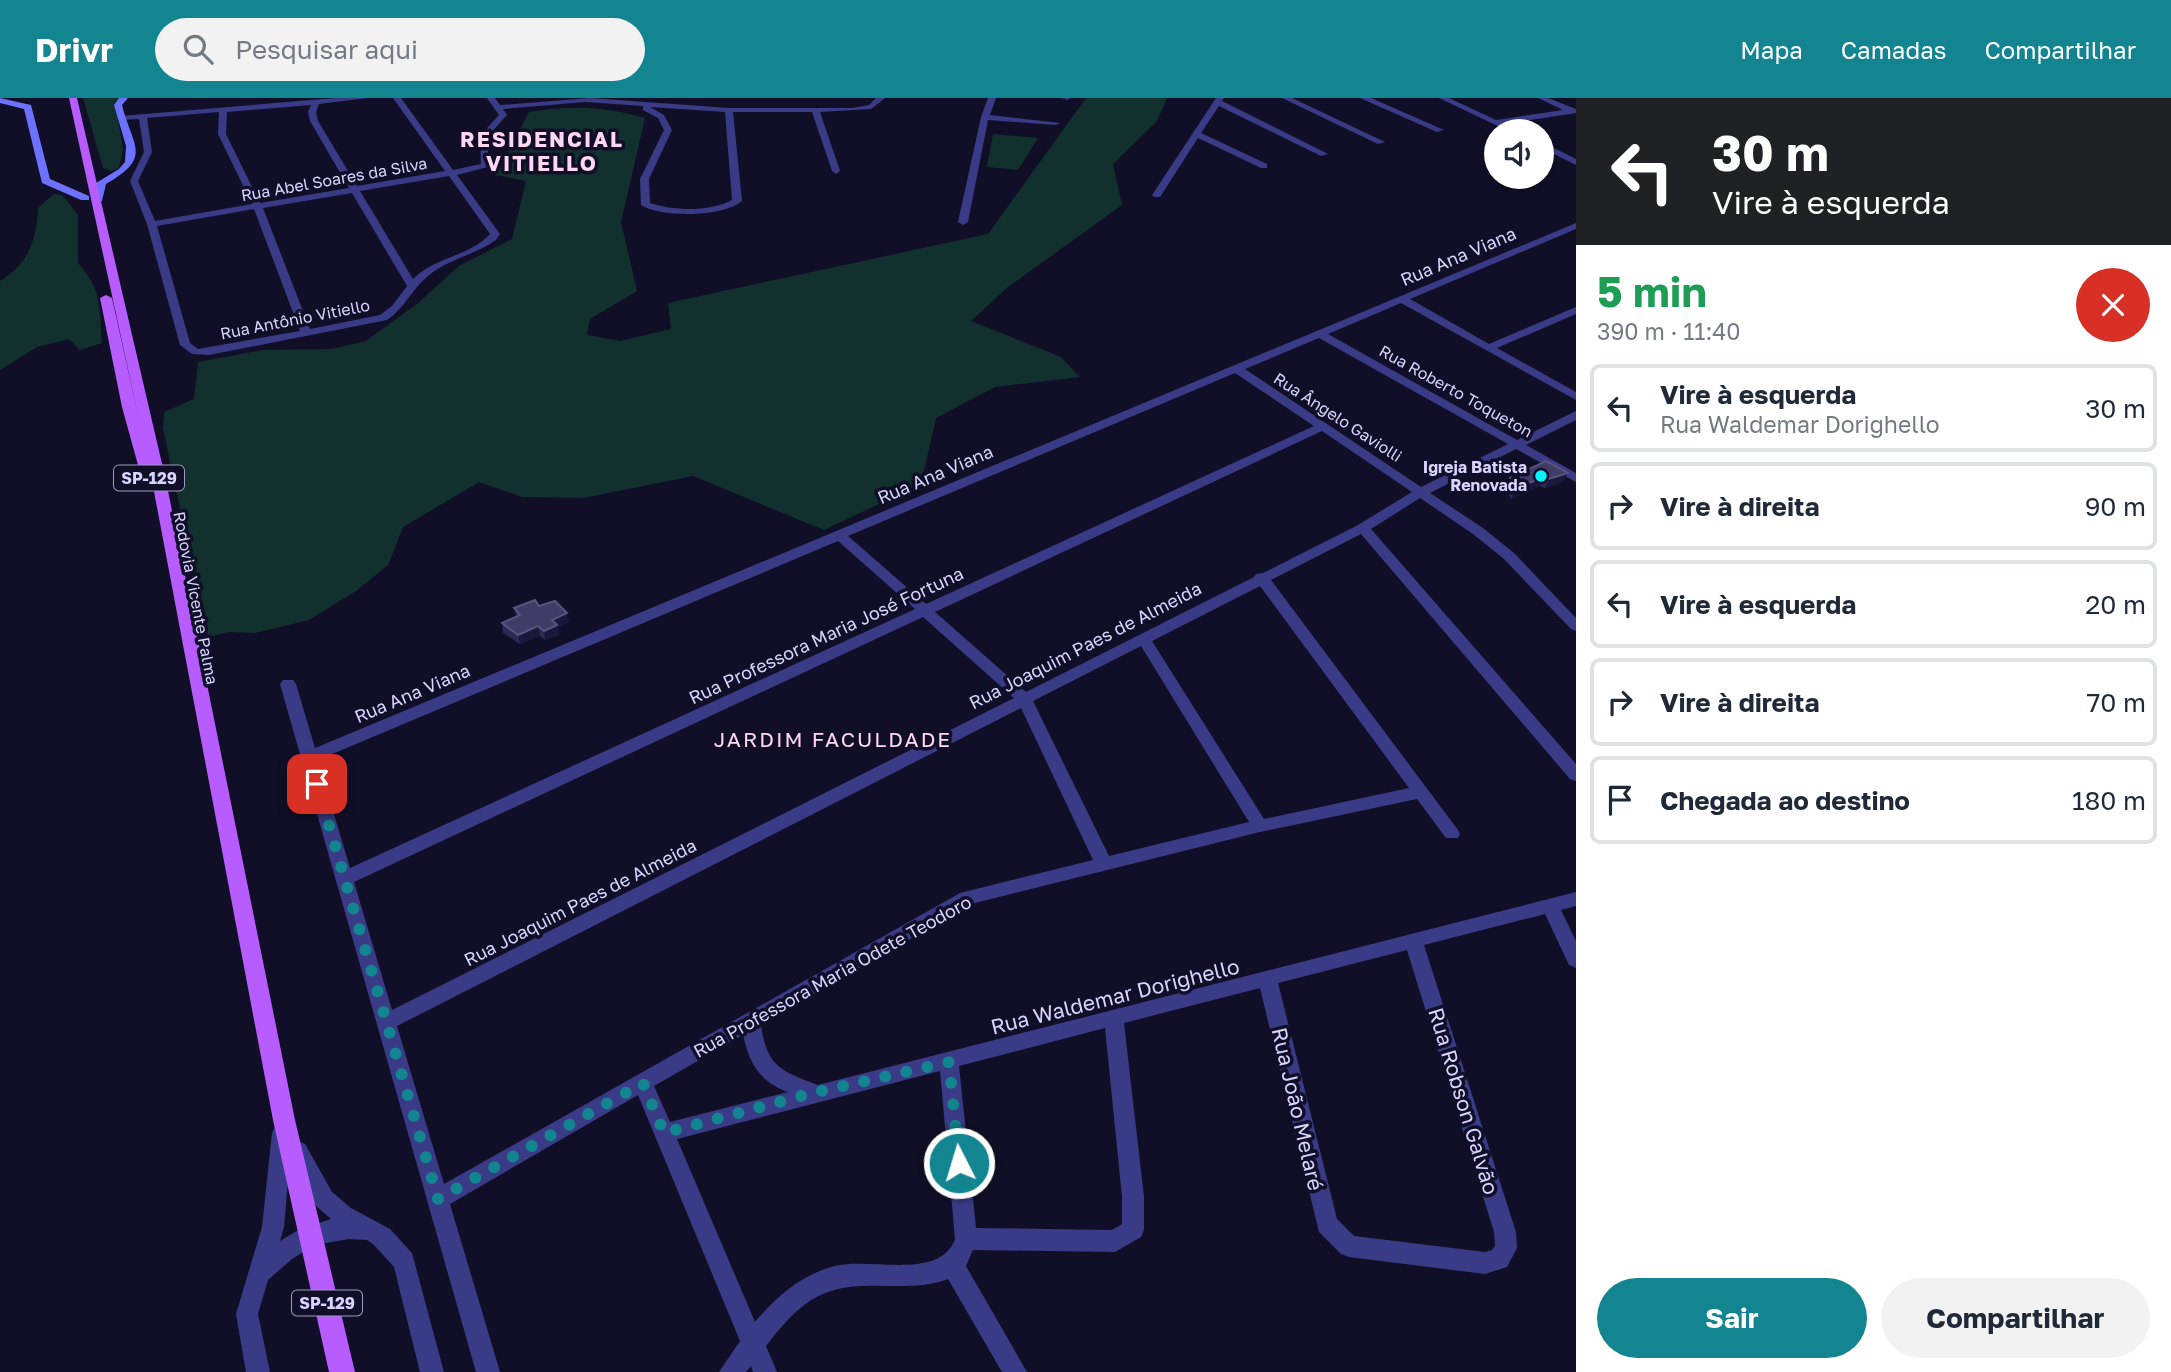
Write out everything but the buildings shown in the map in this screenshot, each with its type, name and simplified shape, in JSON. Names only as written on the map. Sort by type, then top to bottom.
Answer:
[{"type":"main road","name":"SP-129","points":[[65,98],[90,177]]},
{"type":"main road","name":"Rodovia Vicente Palma","points":[[73,98],[75,126],[91,200],[159,481],[284,1120]]},
{"type":"main road","points":[[0,100],[29,107],[41,174],[48,184],[91,200],[101,183],[123,171],[132,152],[118,105],[124,98]]},
{"type":"main road","points":[[90,177],[123,171]]},
{"type":"main road","name":"Rodovia Vicente Palma","points":[[90,177],[91,200]]},
{"type":"main road","points":[[55,186],[75,182]]},
{"type":"main road","name":"SP-129","points":[[284,1120],[342,1372]]},
{"type":"street","points":[[121,118],[364,98]]},
{"type":"street","name":"Rua Antônio Vitiello","points":[[152,224],[184,345],[196,352],[232,349],[383,318],[403,303],[412,286],[430,269],[493,238],[495,233],[397,98]]},
{"type":"street","points":[[491,98],[500,107],[573,100],[640,101],[729,110],[871,107],[881,98]]},
{"type":"street","points":[[963,222],[985,117],[992,98]]},
{"type":"street","points":[[1286,98],[1381,142]]},
{"type":"street","points":[[1364,98],[1440,131]]},
{"type":"street","points":[[1443,98],[1487,119]]},
{"type":"street","points":[[1542,98],[1575,112]]},
{"type":"street","points":[[1157,195],[1219,100],[1324,154]]},
{"type":"street","points":[[640,101],[661,117],[668,130],[648,168],[643,186],[646,205],[705,210],[725,207],[737,201],[729,110]]},
{"type":"street","points":[[316,102],[314,121],[412,286]]},
{"type":"street","name":"Rua Abel Soares da Silva","points":[[152,224],[356,190],[485,165],[484,136],[503,115],[500,107]]},
{"type":"street","points":[[223,109],[222,134],[258,207],[307,334]]},
{"type":"street","points":[[815,110],[836,171]]},
{"type":"street","points":[[1524,119],[1575,112]]},
{"type":"street","points":[[143,116],[148,152],[134,181],[152,224]]},
{"type":"street","points":[[985,117],[1056,123]]},
{"type":"street","points":[[1196,134],[1264,166]]},
{"type":"street","points":[[1554,151],[1576,162]]},
{"type":"street","name":"Rua Ana Viana","points":[[309,757],[1575,228]]},
{"type":"street","points":[[1403,300],[1576,397]]},
{"type":"street","points":[[1489,348],[1576,310]]},
{"type":"street","name":"Rua Roberto Toqueton","points":[[1321,334],[1576,478]]},
{"type":"street","name":"Rua Ângelo Gaviolli","points":[[1237,369],[1423,491],[1509,555],[1576,626]]},
{"type":"street","name":"Rua Joaquim Paes de Almeida","points":[[386,1022],[1363,527],[1423,491],[1576,415]]},
{"type":"street","name":"Rua Professora Maria José Fortuna","points":[[344,878],[1324,426]]},
{"type":"street","points":[[1363,527],[1576,775]]},
{"type":"street","points":[[839,535],[1024,698],[1103,863]]},
{"type":"street","points":[[1261,577],[1452,834]]},
{"type":"street","points":[[1143,637],[1260,826]]},
{"type":"street","points":[[288,684],[488,1372]]},
{"type":"street","name":"Rua Professora Maria Odete Teodoro","points":[[438,1199],[966,898],[1260,826],[1420,792]]},
{"type":"street","name":"Rua Waldemar Dorighello","points":[[664,1133],[1576,899]]},
{"type":"street","points":[[1550,906],[1576,960]]},
{"type":"street","name":"Rua Robson Galvão","points":[[1334,1235],[1349,1246],[1485,1263],[1499,1259],[1506,1248],[1505,1233],[1414,942]]},
{"type":"street","name":"Rua João Melaré","points":[[1268,980],[1321,1211],[1334,1235]]},
{"type":"street","points":[[966,1239],[1115,1241],[1133,1230],[1133,1197],[1114,1019]]},
{"type":"street","points":[[751,1021],[756,1051],[768,1072],[782,1083],[816,1092]]},
{"type":"street","points":[[731,1372],[786,1305],[823,1280],[842,1275],[937,1272],[953,1264],[966,1239],[949,1062]]},
{"type":"street","points":[[643,1083],[765,1372]]},
{"type":"street","points":[[284,1120],[314,1185],[324,1199],[343,1215],[382,1237],[404,1261],[432,1372]]},
{"type":"street","points":[[258,1372],[247,1314],[273,1227],[284,1120]]},
{"type":"street","points":[[259,1276],[279,1254],[312,1235],[350,1229],[382,1237]]},
{"type":"street","points":[[953,1264],[1014,1372]]},
{"type":"green space","points":[[83,98],[119,98],[115,102],[123,149],[119,168],[111,171],[103,168]]},
{"type":"green space","points":[[1086,98],[1167,98],[1157,121],[1113,164],[1122,205],[1008,287],[971,321],[1061,357],[1080,377],[995,387],[936,418],[921,484],[824,530],[693,476],[583,498],[522,497],[479,482],[403,527],[388,565],[356,591],[309,620],[255,633],[229,632],[208,637],[163,429],[164,412],[194,399],[198,362],[263,350],[332,349],[366,341],[418,303],[459,266],[512,239],[526,181],[496,175],[529,112],[588,108],[645,118],[621,222],[637,291],[590,319],[587,335],[620,341],[671,329],[668,303],[988,234]]},
{"type":"green space","points":[[993,134],[1038,138],[1018,170],[987,167]]},
{"type":"green space","points":[[54,194],[62,195],[78,215],[78,263],[96,291],[102,343],[80,350],[69,339],[37,347],[0,370],[0,281],[10,275],[24,259],[33,241],[38,208]]},
{"type":"place","name":"Igreja Batista Renovada","points":[[1541,476]]},
{"type":"district","name":"RESIDENCIAL VITIELLO","points":[[542,151]]},
{"type":"district","name":"JARDIM FACULDADE","points":[[833,739]]},
{"type":"route","points":[[317,784],[438,1199],[643,1083],[664,1133],[816,1092],[949,1062],[959,1163]]}]
